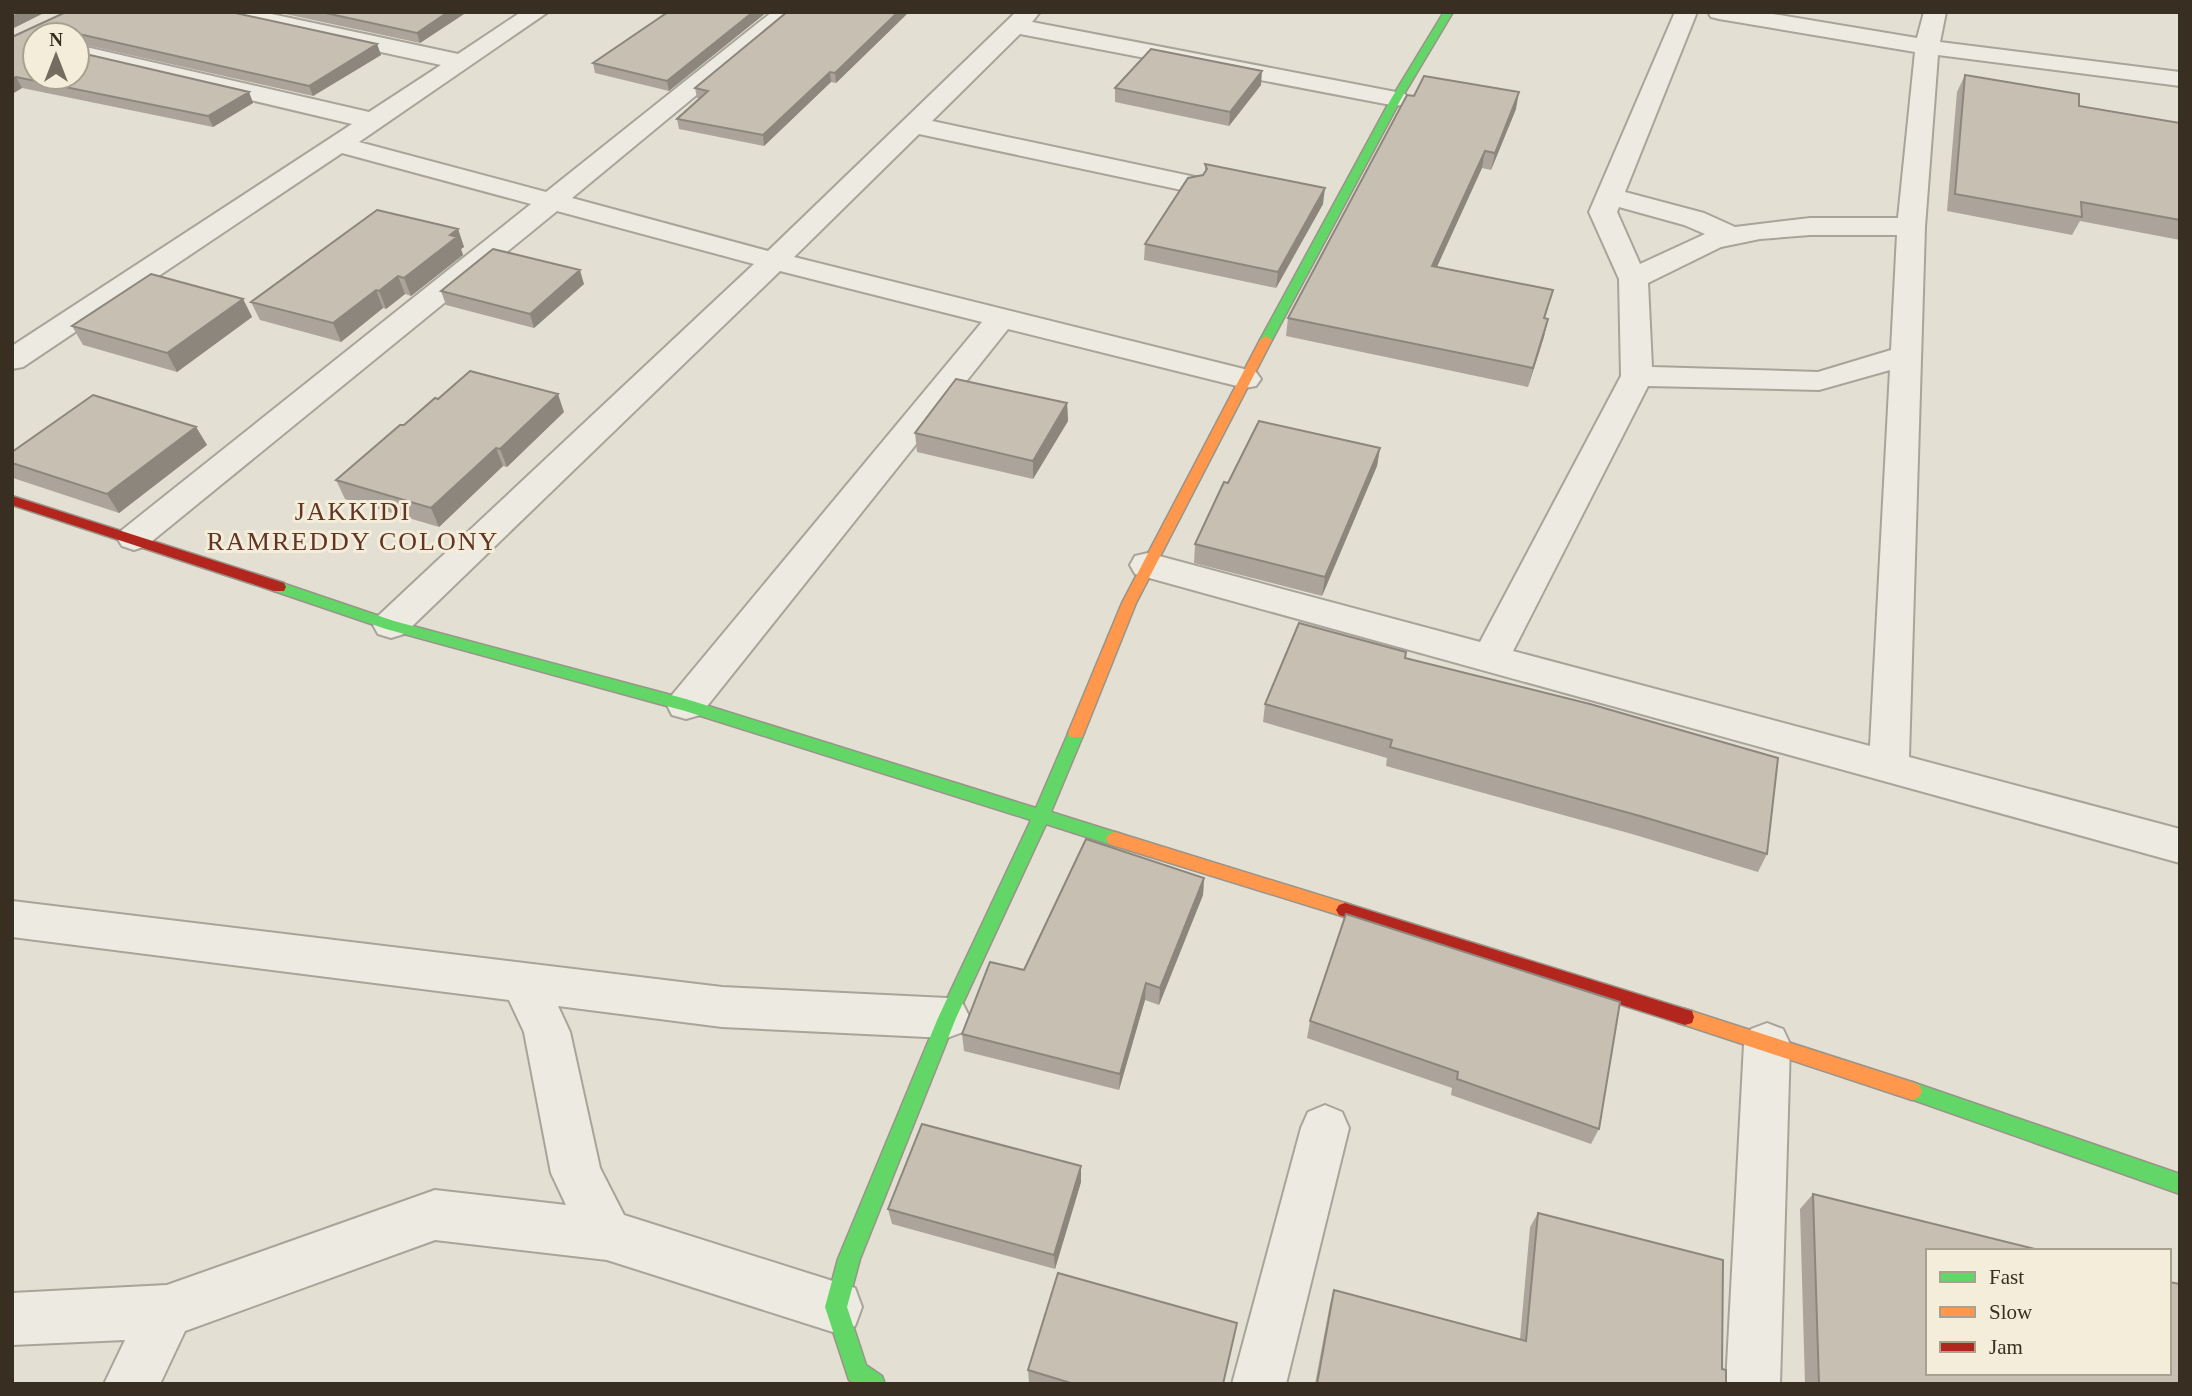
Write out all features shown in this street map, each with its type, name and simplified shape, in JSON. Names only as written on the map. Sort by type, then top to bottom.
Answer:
[{"type":"street","points":[[229,12],[462,62]]},
{"type":"street","points":[[12,360],[537,12]]},
{"type":"street","points":[[134,538],[786,12]]},
{"type":"street","points":[[874,1384],[857,1372],[836,1307],[849,1259],[947,1018],[1041,817],[1129,604],[1148,565],[1396,99],[1449,12]]},
{"type":"street","points":[[1491,657],[1637,376],[1633,279],[1603,212],[1686,12]]},
{"type":"street","points":[[1719,12],[1927,47],[2180,79]]},
{"type":"street","points":[[1889,767],[1910,227],[1927,47],[1935,12]]},
{"type":"street","points":[[391,625],[775,261],[1022,19],[1396,99]]},
{"type":"street","points":[[91,55],[373,121]]},
{"type":"street","points":[[914,124],[1191,184]]},
{"type":"street","points":[[338,144],[775,261],[1245,379]]},
{"type":"street","points":[[1610,196],[1694,219],[1734,236]]},
{"type":"street","points":[[1633,279],[1709,242],[1753,231],[1824,225],[1910,227]]},
{"type":"street","points":[[686,705],[1000,319]]},
{"type":"street","points":[[1637,376],[1819,381],[1905,356]]},
{"type":"street","points":[[12,500],[134,538],[391,625],[686,705],[1873,1077],[2180,1184]]},
{"type":"street","points":[[1148,565],[2180,846]]},
{"type":"street","points":[[12,919],[722,1007],[947,1018]]},
{"type":"street","points":[[523,982],[547,1032],[576,1173],[607,1235]]},
{"type":"street","points":[[1753,1384],[1767,1044]]},
{"type":"street","points":[[1259,1384],[1325,1128]]},
{"type":"street","points":[[12,1319],[167,1311],[435,1215],[607,1235],[836,1307]]},
{"type":"street","points":[[131,1384],[167,1311]]},
{"type":"building","points":[[66,12],[231,12],[377,44],[309,86],[91,37],[91,21],[47,21]]},
{"type":"building","points":[[321,12],[448,12],[417,33]]},
{"type":"building","points":[[668,12],[753,12],[667,81],[593,63]]},
{"type":"building","points":[[787,12],[898,12],[835,73],[830,72],[763,135],[677,119],[708,91],[695,88]]},
{"type":"building","points":[[21,33],[21,78],[12,79],[12,37]]},
{"type":"building","points":[[1151,49],[1262,71],[1230,112],[1115,88]]},
{"type":"building","points":[[91,55],[249,92],[208,116],[85,91],[91,91]]},
{"type":"building","points":[[1965,75],[2079,94],[2079,106],[2180,123],[2180,220],[2081,202],[2082,217],[1955,194]]},
{"type":"building","points":[[1424,76],[1519,92],[1495,153],[1485,151],[1432,266],[1553,290],[1544,318],[1548,319],[1533,368],[1288,318],[1407,95],[1414,96]]},
{"type":"building","points":[[1205,164],[1325,188],[1278,272],[1145,244],[1188,178],[1203,175],[1207,169]]},
{"type":"building","points":[[377,210],[458,229],[450,235],[457,237],[404,278],[398,276],[333,323],[251,302]]},
{"type":"building","points":[[493,249],[580,270],[530,314],[441,291]]},
{"type":"building","points":[[151,274],[243,299],[167,353],[72,326]]},
{"type":"building","points":[[470,371],[558,394],[500,449],[496,448],[431,508],[336,480],[400,425],[404,425],[435,398],[438,399]]},
{"type":"building","points":[[956,379],[1067,403],[1033,461],[915,433]]},
{"type":"building","points":[[93,395],[196,427],[107,494],[12,463],[12,452]]},
{"type":"building","points":[[1259,421],[1380,448],[1325,577],[1195,544],[1224,482],[1228,483]]},
{"type":"building","points":[[1299,623],[1406,652],[1405,658],[1590,704],[1778,758],[1767,854],[1390,747],[1392,740],[1265,704]]},
{"type":"building","points":[[1086,839],[1204,878],[1160,988],[1146,983],[1120,1074],[962,1034],[990,962],[1024,970]]},
{"type":"building","points":[[1346,914],[1620,1002],[1599,1129],[1457,1079],[1458,1072],[1310,1021]]},
{"type":"building","points":[[922,1124],[1081,1166],[1054,1255],[888,1209]]},
{"type":"building","points":[[1813,1194],[2035,1249],[1926,1249],[1926,1375],[2171,1375],[2171,1282],[2180,1284],[2180,1384],[1819,1384]]},
{"type":"building","points":[[1538,1213],[1723,1260],[1722,1369],[1726,1370],[1726,1384],[1317,1384],[1334,1290],[1526,1341]]},
{"type":"building","points":[[1058,1273],[1237,1323],[1223,1384],[1074,1384],[1028,1370]]},
{"type":"traffic: fast","points":[[1266,340],[1396,99],[1449,12]]},
{"type":"traffic: fast","points":[[279,587],[391,625],[686,705],[1115,839]]},
{"type":"traffic: fast","points":[[874,1384],[857,1372],[836,1307],[849,1259],[947,1018],[1041,817],[1076,733]]},
{"type":"traffic: fast","points":[[1912,1091],[2180,1184]]},
{"type":"traffic: slow","points":[[1076,733],[1129,603],[1266,340]]},
{"type":"traffic: slow","points":[[1115,839],[1345,910]]},
{"type":"traffic: slow","points":[[1685,1017],[1912,1091]]},
{"type":"traffic: jam","points":[[12,500],[279,587]]},
{"type":"traffic: jam","points":[[1345,910],[1685,1017]]},
{"type":"district","name":"JAKKIDI RAMREDDY COLONY","points":[[353,526]]}]
